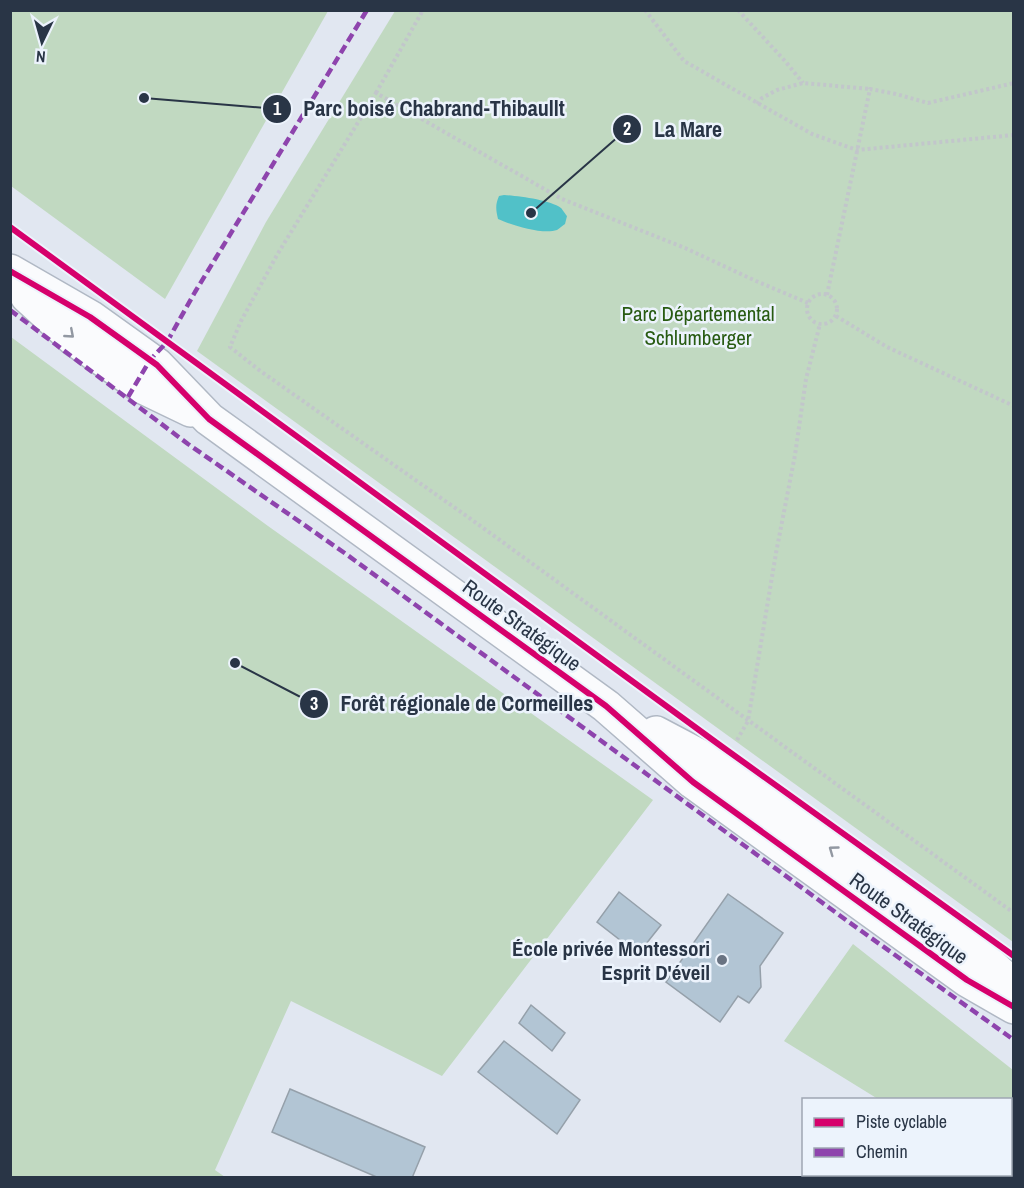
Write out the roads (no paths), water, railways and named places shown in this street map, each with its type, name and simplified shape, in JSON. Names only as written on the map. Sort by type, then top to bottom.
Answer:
[{"type":"street","name":"Route Stratégique","points":[[10,271],[90,316],[157,365],[209,419]]},
{"type":"street","name":"Route Stratégique","points":[[10,281],[74,339],[141,386],[209,419],[606,706],[693,782],[967,980],[1014,1007]]},
{"type":"street","name":"Route Stratégique","points":[[606,706],[709,761],[983,958],[1014,986]]},
{"type":"water","points":[[499,196],[556,205],[567,216],[565,224],[557,230],[544,231],[498,219],[497,202]]},
{"type":"place","name":"Parc boisé Chabrand-Thibaullt","points":[[144,98]]},
{"type":"place","name":"La Mare","points":[[531,213]]},
{"type":"place","name":"Forêt régionale de Cormeilles","points":[[235,663]]},
{"type":"place","name":"École privée Montessori Esprit D'éveil","points":[[722,960]]},
{"type":"park label","name":"Parc Départemental Schlumberger","points":[[698,325]]}]
